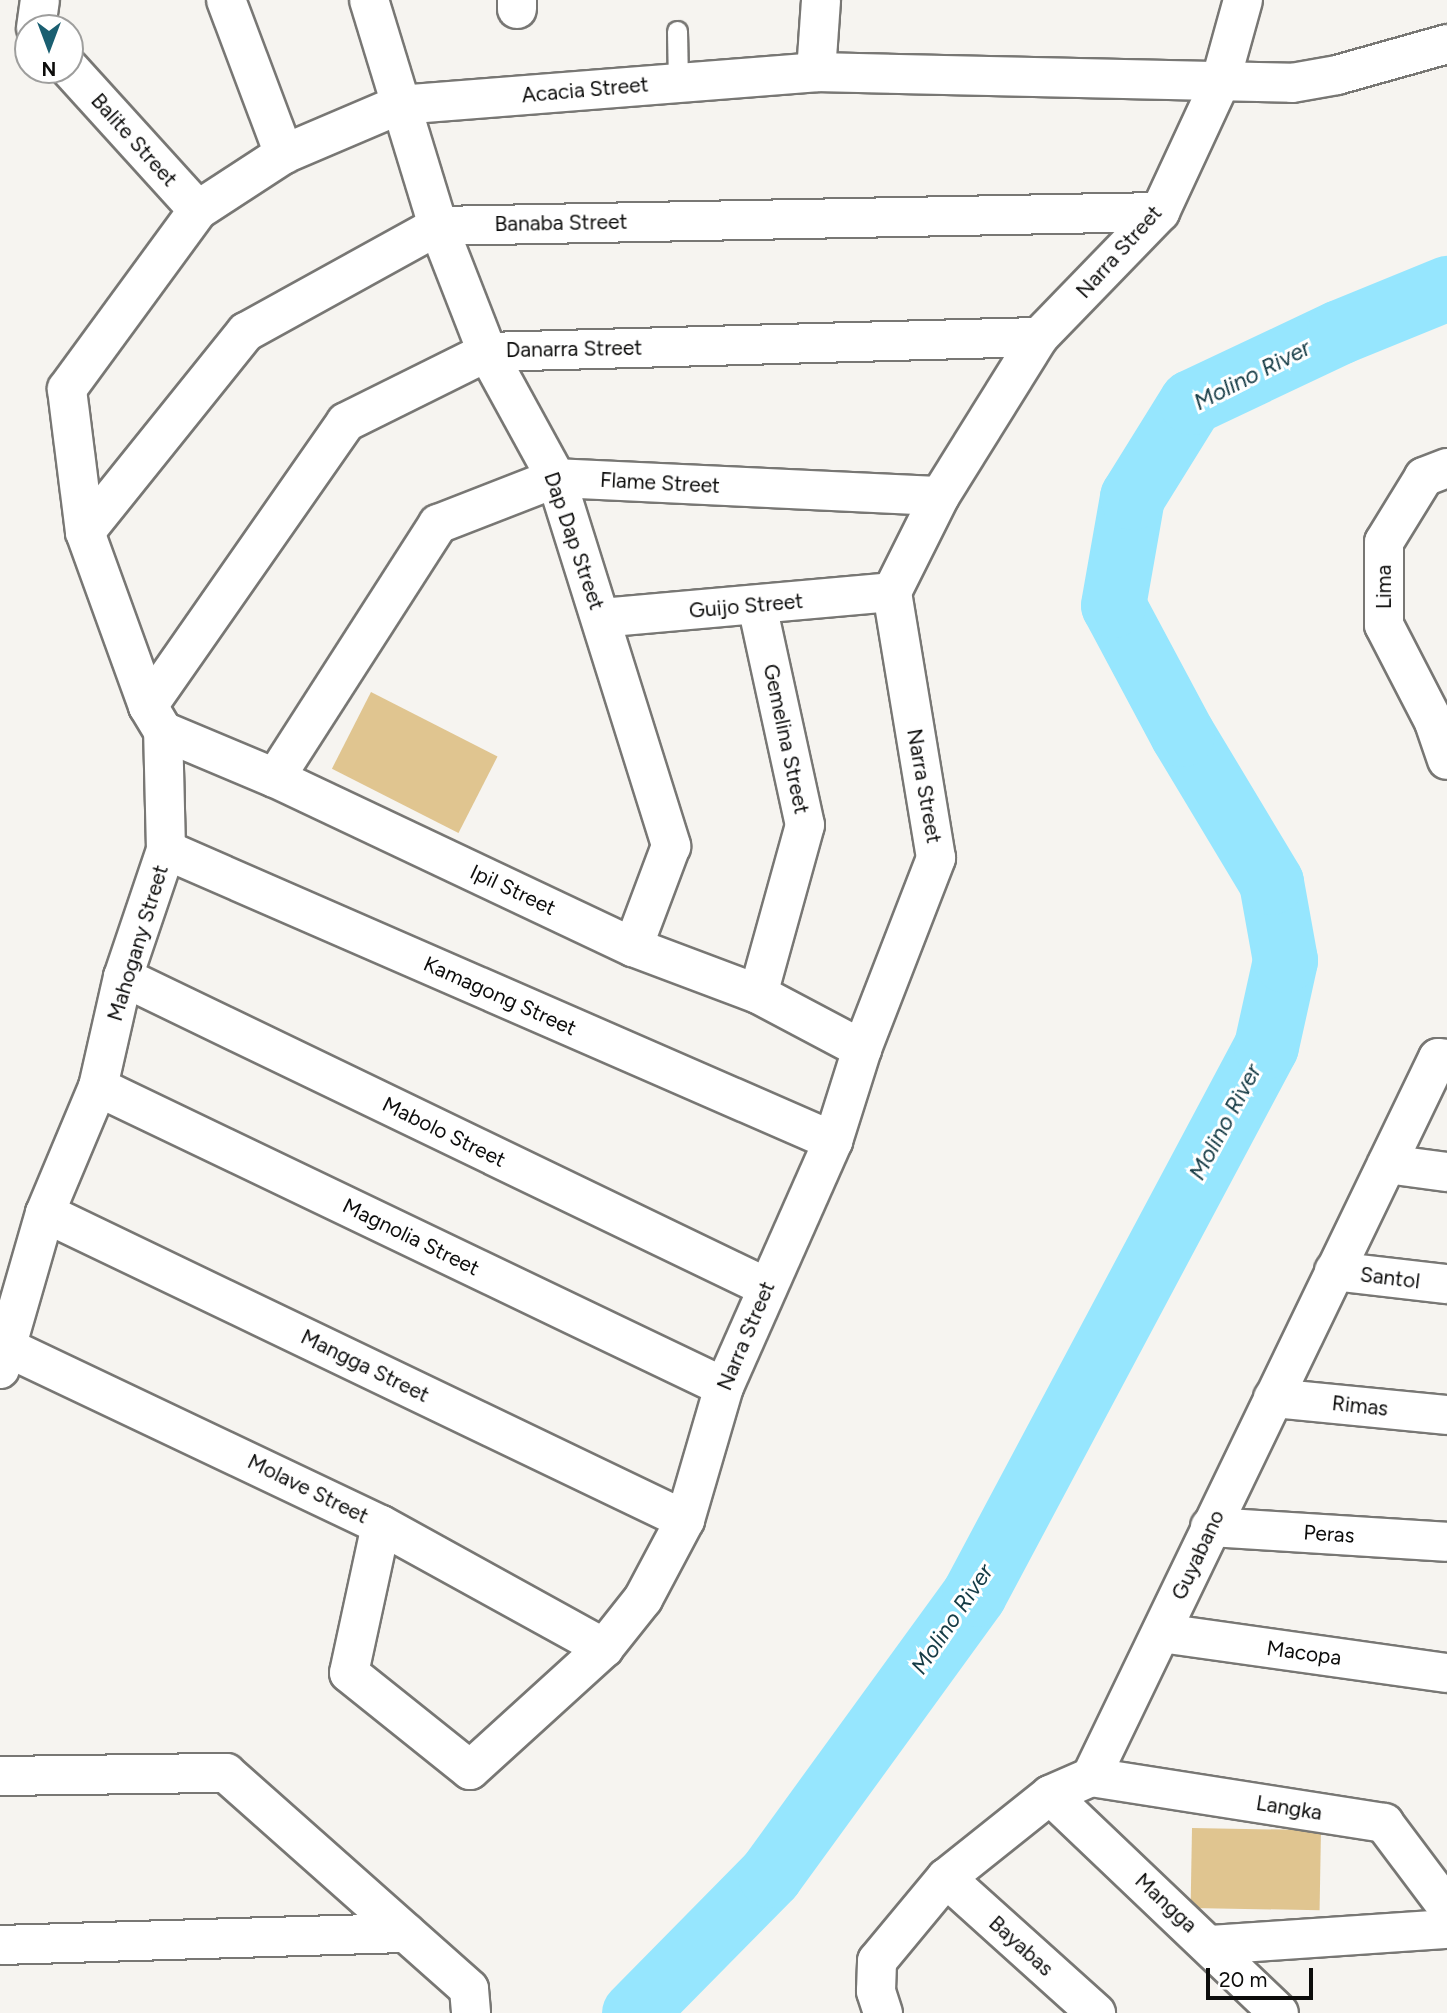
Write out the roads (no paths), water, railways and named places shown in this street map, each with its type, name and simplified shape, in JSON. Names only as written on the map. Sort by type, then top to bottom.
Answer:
[{"type":"street","points":[[226,0],[284,154]]},
{"type":"street","name":"Dap Dap Street","points":[[369,0],[438,226],[487,352],[556,478],[671,846],[633,947]]},
{"type":"street","points":[[816,72],[821,0]]},
{"type":"street","name":"Narra Street","points":[[381,1525],[349,1673],[470,1770],[604,1648],[643,1599],[685,1520],[724,1387],[766,1287],[833,1142],[862,1049],[936,858],[891,592],[940,496],[1039,337],[1160,212],[1220,83],[1243,0]]},
{"type":"street","name":"Acacia Street","points":[[67,388],[198,210],[284,154],[399,105],[816,72],[1292,83],[1338,75],[1447,44]]},
{"type":"street","name":"Balite Street","points":[[84,84],[198,210]]},
{"type":"street","name":"Banaba Street","points":[[85,532],[246,332],[438,226],[1160,212]]},
{"type":"street","name":"Danarra Street","points":[[155,718],[346,422],[487,352],[1039,337]]},
{"type":"street","name":"Mahogany Street","points":[[2,1358],[46,1213],[98,1087],[123,977],[166,850],[155,718],[85,532],[67,388]]},
{"type":"street","name":"Lima","points":[[1447,468],[1424,477],[1384,542],[1384,625],[1440,719],[1447,760]]},
{"type":"street","name":"Flame Street","points":[[275,778],[438,524],[556,478],[940,496]]},
{"type":"street","name":"Guijo Street","points":[[601,618],[891,592]]},
{"type":"street","name":"Gemelina Street","points":[[757,605],[805,825],[758,994]]},
{"type":"street","name":"Ipil Street","points":[[155,718],[275,778],[633,947],[758,994],[862,1049]]},
{"type":"street","name":"Kamagong Street","points":[[166,850],[833,1142]]},
{"type":"street","name":"Mabolo Street","points":[[123,977],[766,1287]]},
{"type":"street","name":"Guyabano","points":[[1091,1777],[1438,1058],[1447,1059]]},
{"type":"street","name":"Magnolia Street","points":[[98,1087],[724,1387]]},
{"type":"street","points":[[1387,1164],[1447,1172]]},
{"type":"street","name":"Mangga Street","points":[[46,1213],[685,1520]]},
{"type":"street","name":"Santol","points":[[1334,1271],[1447,1284]]},
{"type":"street","name":"Molave Street","points":[[2,1358],[381,1525],[604,1648]]},
{"type":"street","name":"Rimas","points":[[1273,1398],[1447,1415]]},
{"type":"street","name":"Peras","points":[[1210,1527],[1447,1542]]},
{"type":"street","name":"Macopa","points":[[1162,1633],[1447,1673]]},
{"type":"street","points":[[0,1776],[226,1773],[469,1989],[471,2013]]},
{"type":"street","points":[[880,2002],[877,1961],[946,1878],[1050,1795],[1091,1777]]},
{"type":"street","name":"Langka","points":[[1091,1777],[1384,1823],[1447,1907]]},
{"type":"street","name":"Mangga","points":[[1050,1795],[1211,1945],[1279,2013]]},
{"type":"street","name":"Bayabas","points":[[946,1878],[1096,2013]]},
{"type":"street","points":[[1211,1945],[1447,1929]]},
{"type":"street","points":[[0,1945],[406,1933]]},
{"type":"lane","points":[[677,31],[678,83]]},
{"type":"waterway","name":"Molino River","points":[[634,2013],[770,1875],[974,1594],[1266,1046],[1285,960],[1271,882],[1182,734],[1113,605],[1132,497],[1191,402],[1339,332],[1447,288]]}]
